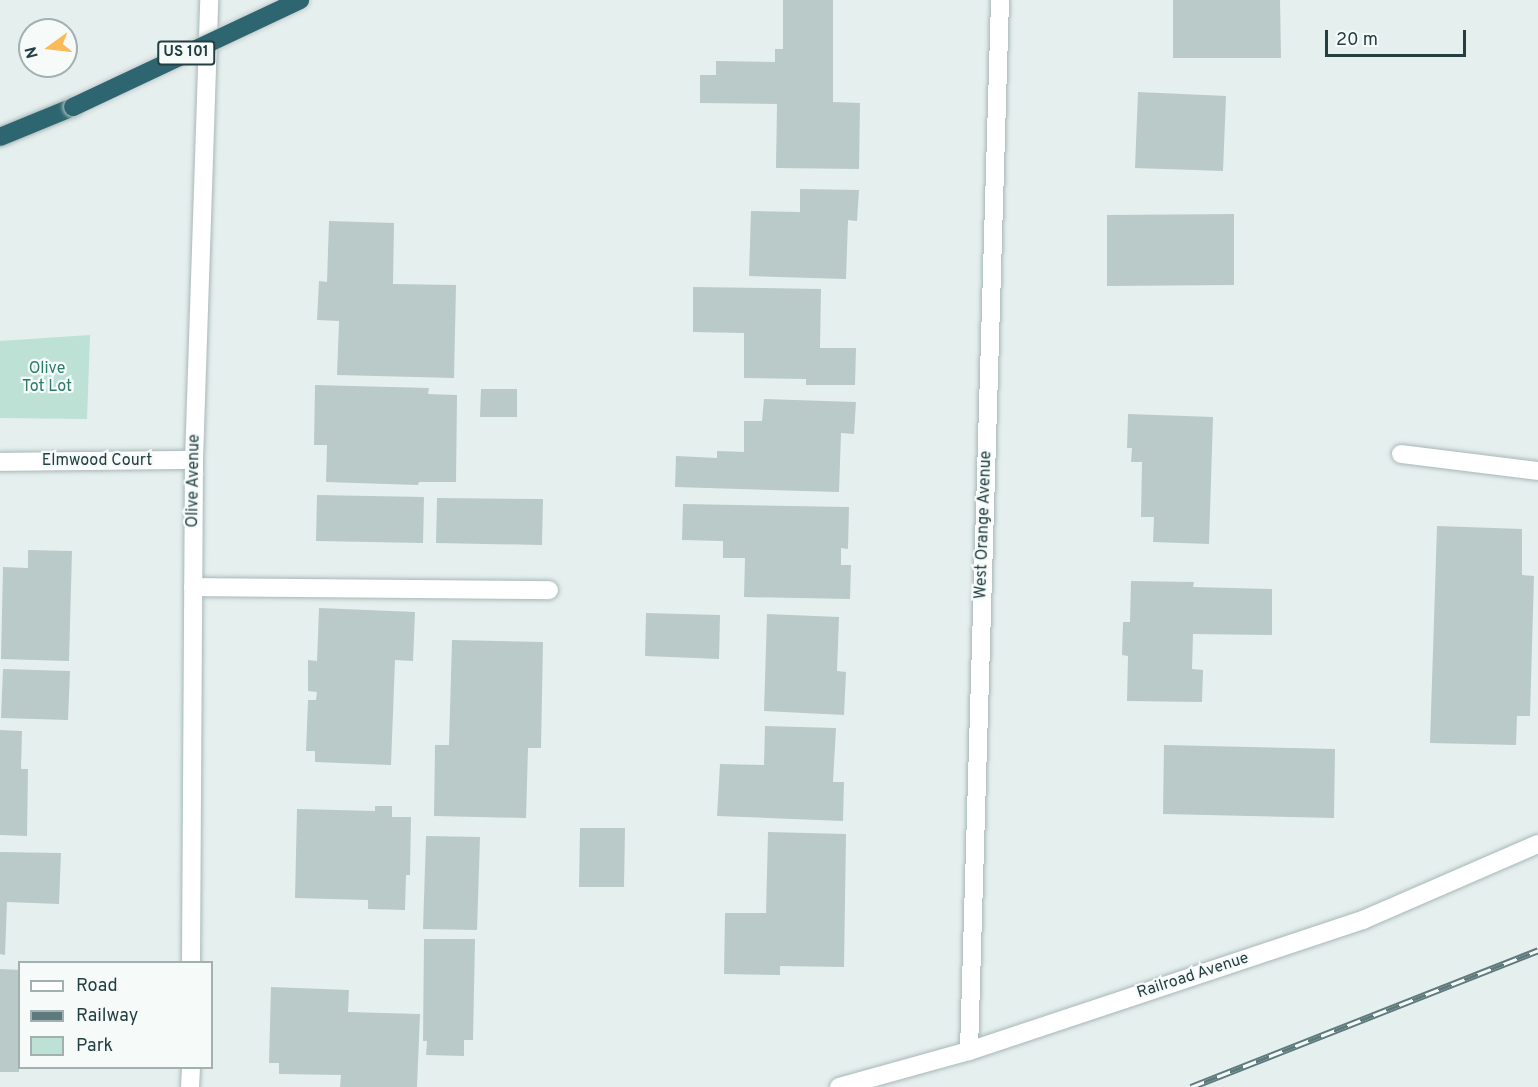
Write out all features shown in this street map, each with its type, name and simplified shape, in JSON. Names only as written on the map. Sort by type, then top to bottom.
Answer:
[{"type":"highway","name":"US 101","points":[[0,137],[73,107],[300,0]]},
{"type":"street","name":"Olive Avenue","points":[[191,961],[194,460],[209,0]]},
{"type":"street","name":"West Orange Avenue","points":[[969,1051],[1000,0]]},
{"type":"street","points":[[1401,454],[1538,471]]},
{"type":"street","name":"Elmwood Court","points":[[0,462],[194,460]]},
{"type":"street","points":[[193,586],[549,590]]},
{"type":"street","name":"Railroad Avenue","points":[[839,1087],[969,1051],[1364,920],[1538,844]]},
{"type":"street","points":[[190,1069],[190,1087]]},
{"type":"green space","name":"Olive Tot Lot","points":[[90,335],[87,419],[0,418],[0,341]]},
{"type":"building","points":[[783,0],[833,0],[833,102],[860,103],[859,169],[776,168],[777,104],[700,103],[700,75],[716,75],[716,61],[775,62],[775,49],[783,49]]},
{"type":"building","points":[[1173,0],[1280,0],[1281,58],[1173,58]]},
{"type":"building","points":[[1138,92],[1226,96],[1223,171],[1135,168]]},
{"type":"building","points":[[800,189],[859,190],[857,221],[848,220],[846,279],[749,276],[751,211],[800,212]]},
{"type":"building","points":[[1234,214],[1234,285],[1107,286],[1107,215]]},
{"type":"building","points":[[329,221],[394,223],[393,284],[456,285],[454,378],[337,375],[339,321],[317,320],[319,281],[327,282]]},
{"type":"building","points":[[693,287],[821,289],[820,348],[856,348],[855,385],[806,385],[806,379],[744,378],[744,333],[693,332]]},
{"type":"building","points":[[315,385],[429,388],[428,394],[457,395],[456,482],[419,482],[418,485],[326,482],[327,445],[314,445]]},
{"type":"building","points":[[481,389],[517,389],[517,417],[480,417]]},
{"type":"building","points":[[764,399],[856,402],[854,434],[841,433],[839,492],[675,487],[676,456],[717,458],[717,451],[744,452],[744,421],[762,421]]},
{"type":"building","points":[[1128,414],[1213,417],[1209,544],[1153,542],[1154,517],[1141,517],[1142,462],[1131,462],[1132,448],[1127,448]]},
{"type":"building","points":[[317,495],[424,497],[423,543],[316,541]]},
{"type":"building","points":[[437,498],[543,499],[542,545],[436,543]]},
{"type":"building","points":[[683,504],[849,507],[848,549],[841,548],[841,565],[851,565],[850,599],[744,597],[745,558],[723,558],[723,541],[682,540]]},
{"type":"building","points":[[1437,526],[1522,529],[1522,575],[1534,576],[1530,716],[1517,716],[1516,745],[1430,743]]},
{"type":"building","points":[[28,550],[72,551],[69,661],[1,659],[3,567],[28,568]]},
{"type":"building","points":[[1131,581],[1194,582],[1193,587],[1272,589],[1272,635],[1193,634],[1192,669],[1203,670],[1202,702],[1127,701],[1128,656],[1122,655],[1123,622],[1130,622]]},
{"type":"building","points":[[319,608],[415,612],[413,661],[395,660],[391,765],[315,762],[315,751],[306,751],[308,700],[316,700],[317,692],[308,691],[308,660],[317,661]]},
{"type":"building","points":[[646,613],[720,615],[719,659],[645,656]]},
{"type":"building","points":[[767,614],[839,617],[837,671],[846,672],[844,715],[764,711]]},
{"type":"building","points":[[452,640],[543,642],[541,748],[528,748],[526,818],[434,816],[435,745],[449,745]]},
{"type":"building","points":[[3,669],[70,671],[68,720],[1,718]]},
{"type":"building","points":[[765,726],[836,728],[833,782],[844,782],[843,821],[717,816],[720,764],[764,765]]},
{"type":"building","points":[[0,730],[22,731],[21,769],[28,769],[27,836],[0,835]]},
{"type":"building","points":[[1164,745],[1335,749],[1334,818],[1163,814]]},
{"type":"building","points":[[375,806],[392,806],[392,817],[411,817],[410,875],[406,875],[405,910],[368,909],[368,900],[295,898],[297,809],[375,811]]},
{"type":"building","points":[[580,828],[625,828],[624,887],[579,887]]},
{"type":"building","points":[[768,832],[846,834],[844,967],[780,966],[780,975],[724,974],[725,913],[766,913]]},
{"type":"building","points":[[426,836],[480,837],[477,930],[423,929]]},
{"type":"building","points":[[0,852],[61,853],[59,904],[7,902],[5,955],[0,954]]},
{"type":"building","points":[[424,939],[475,939],[473,1040],[464,1040],[464,1056],[426,1055],[427,1041],[423,1041]]},
{"type":"building","points":[[0,969],[18,970],[19,1072],[0,1072]]},
{"type":"building","points":[[271,987],[349,990],[348,1012],[420,1014],[417,1087],[340,1087],[341,1075],[279,1074],[279,1063],[269,1063]]},
{"type":"railway","points":[[1191,1087],[1538,950]]}]
